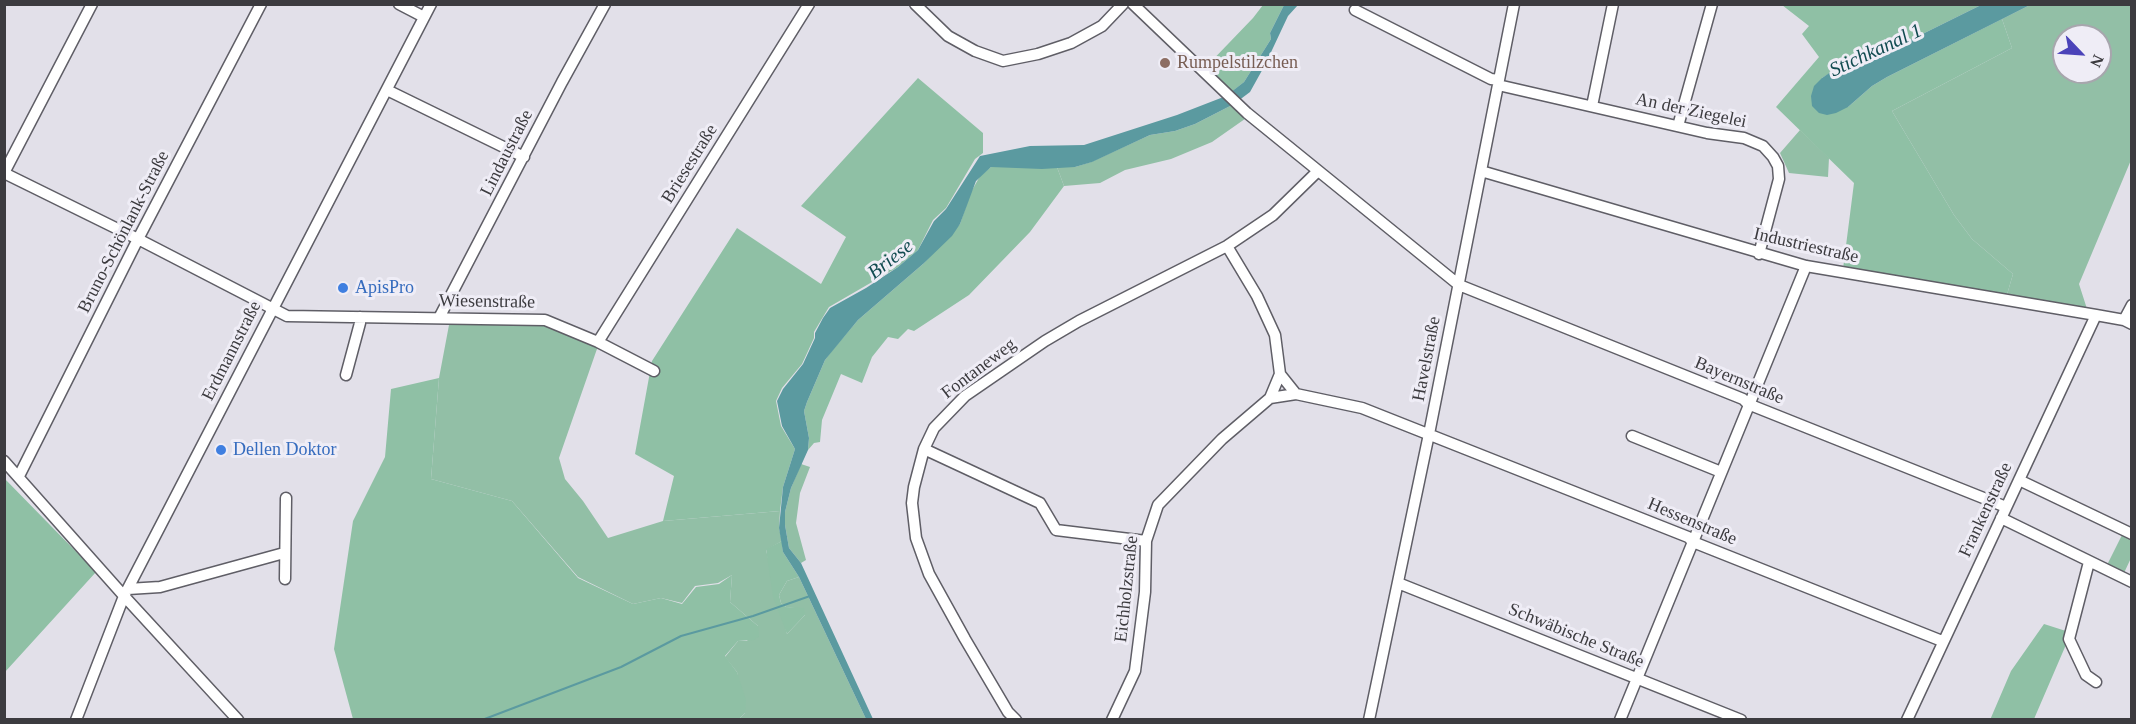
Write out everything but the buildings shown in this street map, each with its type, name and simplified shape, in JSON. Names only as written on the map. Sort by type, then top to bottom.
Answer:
[{"type":"street","points":[[4,173],[92,4]]},
{"type":"street","name":"Bruno-Schönlank-Straße","points":[[19,476],[138,239],[261,4]]},
{"type":"street","points":[[399,4],[424,17]]},
{"type":"street","name":"Erdmannstraße","points":[[76,720],[126,593],[431,4]]},
{"type":"street","name":"Lindaustraße","points":[[439,318],[605,4]]},
{"type":"street","name":"Briesestraße","points":[[598,342],[809,4]]},
{"type":"street","points":[[915,4],[948,36],[975,51],[1003,61],[1071,44],[1102,26],[1123,4]]},
{"type":"street","name":"Bayernstraße","points":[[1133,4],[1247,113],[1459,285],[2006,507]]},
{"type":"street","name":"Havelstraße","points":[[1370,719],[1514,4]]},
{"type":"street","points":[[1592,106],[1613,4]]},
{"type":"street","points":[[1678,126],[1712,4]]},
{"type":"street","name":"An der Ziegelei","points":[[1355,10],[1499,83],[1707,133],[1754,141],[1763,146],[1778,166],[1779,179],[1759,254]]},
{"type":"street","points":[[387,90],[524,158]]},
{"type":"street","name":"Fontaneweg","points":[[1016,720],[1008,712],[965,639],[924,563],[916,538],[912,503],[924,449],[939,422],[965,396],[1028,352],[1079,321],[1227,246],[1273,215],[1318,171]]},
{"type":"street","name":"Industriestraße","points":[[1481,171],[1806,266],[2128,322]]},
{"type":"street","name":"Wiesenstraße","points":[[4,173],[287,316],[545,320],[598,342],[654,371]]},
{"type":"street","name":"Eichholzstraße","points":[[1112,720],[1135,671],[1145,592],[1146,541],[1158,505],[1222,440],[1270,398],[1280,374],[1275,335],[1257,296],[1227,246]]},
{"type":"street","points":[[1620,720],[1806,266]]},
{"type":"street","points":[[2128,322],[2132,305]]},
{"type":"street","name":"Frankenstraße","points":[[1906,720],[2096,315]]},
{"type":"street","points":[[346,375],[360,317]]},
{"type":"street","points":[[1280,374],[1296,394]]},
{"type":"street","points":[[1270,398],[1296,394],[1362,408],[1429,434]]},
{"type":"street","name":"Hessenstraße","points":[[1429,434],[1942,641]]},
{"type":"street","points":[[1632,436],[1721,471]]},
{"type":"street","points":[[924,449],[1040,503],[1056,530],[1146,541]]},
{"type":"street","points":[[4,461],[126,593],[238,720]]},
{"type":"street","points":[[2019,480],[2132,534]]},
{"type":"street","points":[[285,579],[286,498]]},
{"type":"street","points":[[2001,518],[2132,582]]},
{"type":"street","points":[[126,593],[160,587],[284,553]]},
{"type":"street","points":[[2089,562],[2069,639],[2086,675],[2096,682]]},
{"type":"street","name":"Schwäbische Straße","points":[[1398,583],[1741,720]]},
{"type":"green space","points":[[1263,5],[1284,5],[1270,33],[1271,39],[1244,82],[1229,94],[1203,70]]},
{"type":"green space","points":[[1782,5],[1981,5],[1868,61],[1846,63],[1822,78],[1848,107],[1872,86],[1887,77],[2002,19],[2012,48],[1892,111],[1954,215],[1972,239],[2013,274],[2006,298],[1843,269],[1854,183],[1776,107],[1819,57],[1802,34],[1809,26]]},
{"type":"green space","points":[[2030,5],[2131,5],[2131,160],[2079,284],[2088,312],[2006,298],[2013,274],[1972,239],[1954,215],[1892,111],[2012,48],[2002,19]]},
{"type":"green space","points":[[918,78],[983,133],[983,153],[975,159],[946,208],[933,220],[918,250],[898,267],[829,307],[814,332],[814,338],[802,364],[782,388],[776,401],[781,426],[795,449],[783,487],[780,511],[663,521],[674,476],[635,454],[652,361],[737,228],[821,284],[846,237],[801,206]]},
{"type":"green space","points":[[1234,104],[1252,114],[1212,142],[1171,159],[1125,170],[1100,183],[1064,186],[1057,167],[1075,167],[1091,162],[1150,135],[1175,131],[1195,124]]},
{"type":"green space","points":[[1800,130],[1829,158],[1828,177],[1789,173],[1780,153]]},
{"type":"green space","points":[[991,167],[1057,167],[1064,186],[1030,232],[969,295],[914,331],[908,329],[898,339],[888,337],[872,357],[862,383],[841,374],[822,420],[820,442],[814,443],[808,450],[809,438],[804,411],[825,360],[858,320],[923,264],[960,224],[970,194],[980,176]]},
{"type":"green space","points":[[543,324],[598,346],[559,458],[565,479],[608,538],[663,521],[780,511],[779,528],[782,541],[766,550],[787,634],[805,615],[794,608],[786,607],[781,603],[779,595],[787,581],[799,577],[866,719],[739,719],[745,713],[737,672],[725,657],[738,641],[747,641],[758,626],[730,602],[732,575],[718,583],[695,586],[682,603],[661,598],[633,604],[578,577],[512,501],[431,479],[439,378],[449,325]]},
{"type":"green space","points":[[439,378],[431,479],[512,501],[578,578],[633,604],[661,598],[682,604],[696,587],[719,584],[732,575],[730,602],[758,626],[759,637],[754,640],[738,641],[725,656],[737,672],[746,700],[745,713],[739,719],[353,719],[334,649],[353,521],[385,457],[391,389]]},
{"type":"green space","points":[[801,464],[810,467],[800,493],[796,523],[806,560],[801,563],[789,548],[785,512],[791,488]]},
{"type":"green space","points":[[4,478],[96,572],[5,672],[4,672]]},
{"type":"green space","points":[[2123,533],[2131,537],[2131,558],[2124,573],[2107,565]]},
{"type":"green space","points":[[782,541],[783,552],[799,577],[787,581],[779,595],[781,603],[786,607],[804,608],[805,615],[787,634],[773,597],[766,549]]},
{"type":"green space","points":[[2044,624],[2069,632],[2065,647],[2034,719],[1990,720],[2011,671]]},
{"type":"water","points":[[1284,5],[1298,5],[1288,16],[1250,92],[1234,104],[1195,124],[1175,131],[1150,135],[1092,162],[1075,167],[1042,169],[991,167],[976,181],[960,224],[952,236],[858,320],[825,360],[804,411],[809,438],[808,450],[791,488],[785,512],[785,525],[789,548],[801,563],[873,719],[866,719],[799,577],[783,552],[779,528],[783,487],[795,449],[782,426],[777,401],[783,389],[803,364],[823,318],[830,308],[898,267],[918,250],[934,221],[946,209],[980,156],[1030,146],[1084,145],[1177,115],[1226,96],[1244,82],[1271,39],[1270,33]]},
{"type":"water","points":[[1981,5],[2030,5],[1887,77],[1872,86],[1848,107],[1836,113],[1827,115],[1819,113],[1812,106],[1811,96],[1814,86],[1838,67],[1854,61],[1868,61]]},
{"type":"waterway","points":[[482,720],[621,667],[681,636],[753,616],[810,596]]},
{"type":"place","name":"Rumpelstilzchen","points":[[1165,63]]},
{"type":"place","name":"ApisPro","points":[[343,288]]},
{"type":"place","name":"Dellen Doktor","points":[[221,450]]},
{"type":"water label","name":"Stichkanal 1","points":[[1876,51]]},
{"type":"water label","name":"Briese","points":[[891,260]]}]
